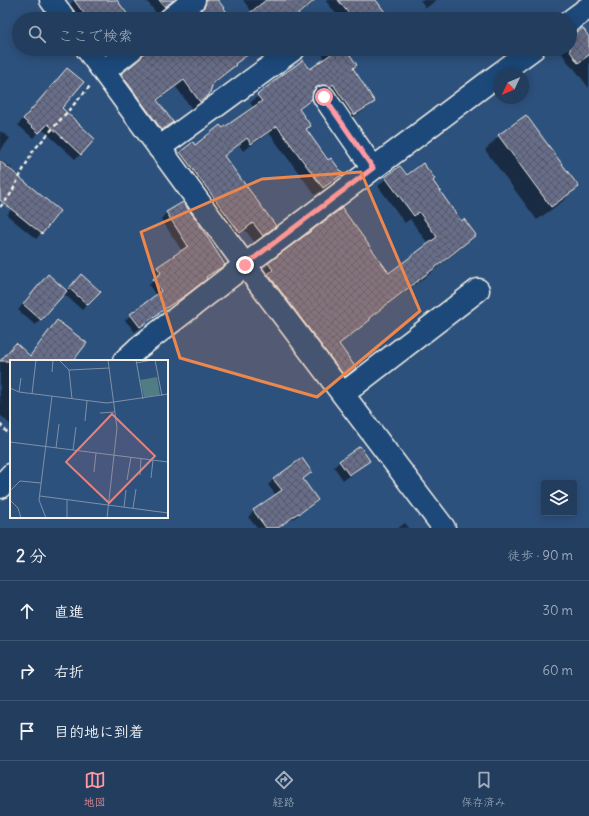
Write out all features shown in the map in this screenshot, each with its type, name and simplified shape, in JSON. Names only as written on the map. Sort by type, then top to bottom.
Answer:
[{"type":"street","points":[[51,0],[60,12]]},
{"type":"street","points":[[179,12],[194,0]]},
{"type":"street","points":[[577,16],[589,7]]},
{"type":"street","points":[[92,56],[245,265],[444,528]]},
{"type":"street","points":[[104,71],[123,56]]},
{"type":"street","points":[[160,148],[285,56]]},
{"type":"street","points":[[507,68],[523,56]]},
{"type":"street","points":[[125,360],[138,348],[245,265],[493,78]]},
{"type":"street","points":[[324,97],[373,168]]},
{"type":"street","points":[[343,394],[478,290]]},
{"type":"street","points":[[0,488],[10,476]]},
{"type":"path","points":[[0,206],[9,197],[33,151],[104,71]]},
{"type":"path","points":[[0,424],[10,436]]},
{"type":"highlighted area","points":[[361,172],[420,311],[317,397],[180,358],[141,232],[262,179]]},
{"type":"building","points":[[74,0],[117,0],[126,12],[83,12]]},
{"type":"building","points":[[159,0],[174,0],[165,7]]},
{"type":"building","points":[[206,0],[218,0],[227,12],[199,12],[205,5]]},
{"type":"building","points":[[266,0],[315,0],[300,12],[251,12]]},
{"type":"building","points":[[338,0],[376,0],[385,12],[347,12]]},
{"type":"building","points":[[583,28],[589,37],[589,55],[578,63],[573,56],[577,56],[577,32]]},
{"type":"building","points":[[142,56],[246,56],[213,83],[209,95],[200,102],[184,80],[157,100],[173,122],[162,130],[121,74]]},
{"type":"building","points":[[328,56],[351,56],[357,65],[353,68],[375,102],[354,115],[333,84],[330,87],[323,85],[317,87],[313,91],[312,99],[299,109],[311,126],[306,129],[328,160],[331,158],[343,174],[323,188],[277,126],[251,144],[247,138],[224,156],[276,226],[263,236],[253,223],[240,233],[180,152],[193,142],[195,145],[220,125],[223,128],[262,101],[257,95],[303,60],[310,69]]},
{"type":"building","points":[[67,68],[84,82],[62,108],[95,139],[81,155],[48,124],[39,133],[23,119]]},
{"type":"building","points":[[526,115],[579,187],[551,207],[498,135]]},
{"type":"building","points":[[0,161],[60,211],[42,234],[0,200]]},
{"type":"building","points":[[423,163],[435,179],[433,181],[461,221],[464,219],[476,235],[369,318],[370,320],[339,344],[356,368],[345,377],[268,274],[273,270],[268,263],[342,208],[389,273],[437,237],[419,212],[414,216],[385,177],[400,166],[407,175]]},
{"type":"building","points":[[183,202],[225,265],[206,277],[207,279],[186,295],[140,327],[130,314],[161,291],[153,279],[161,273],[157,267],[188,246],[166,212]]},
{"type":"building","points":[[48,274],[67,291],[41,320],[23,304]]},
{"type":"building","points":[[81,274],[101,292],[88,305],[69,288]]},
{"type":"building","points":[[57,320],[87,343],[74,360],[0,361],[16,343],[30,356]]},
{"type":"building","points":[[360,446],[370,461],[349,475],[339,461]]},
{"type":"building","points":[[302,458],[312,472],[303,479],[318,500],[278,528],[266,528],[253,510],[282,490],[273,479]]},
{"type":"route","points":[[245,265],[373,168],[324,97]]}]
